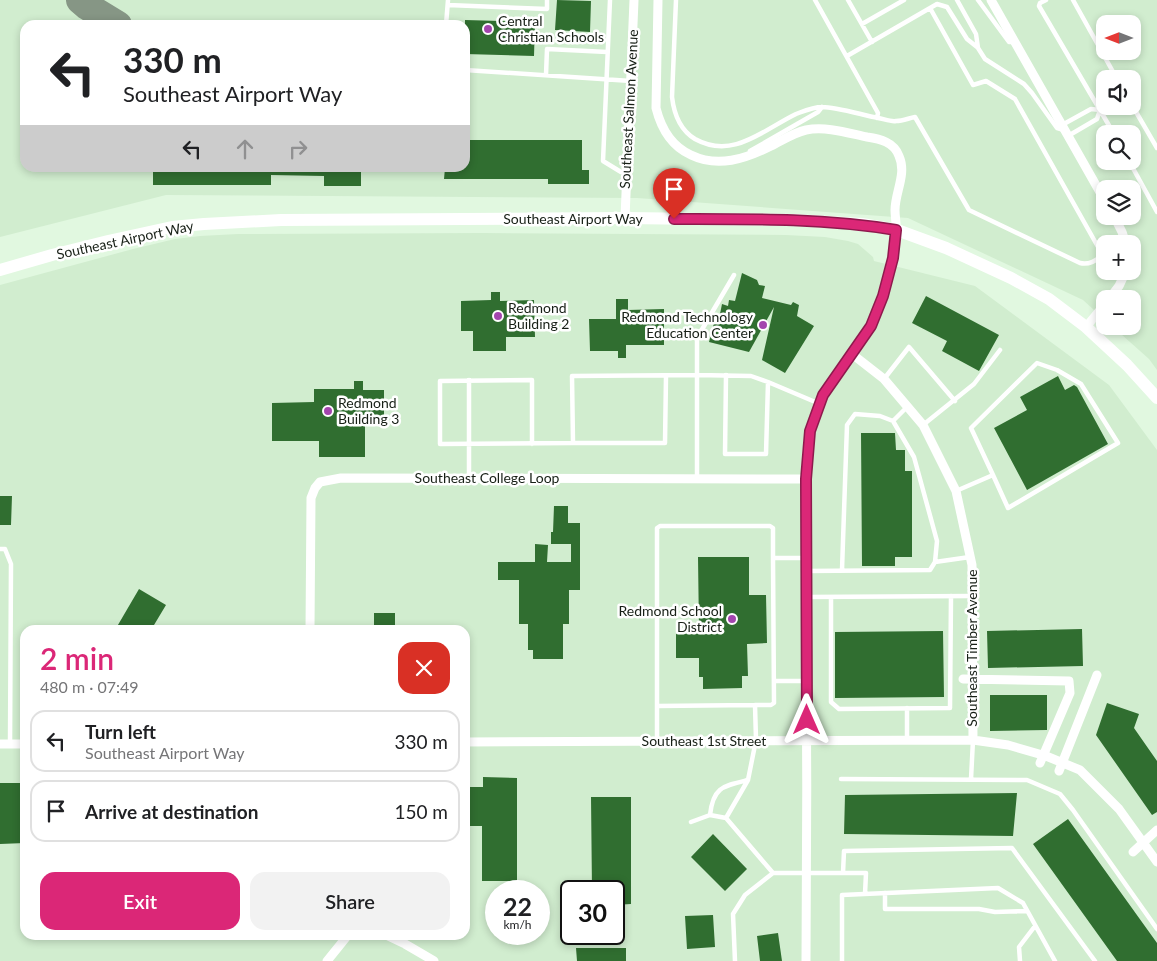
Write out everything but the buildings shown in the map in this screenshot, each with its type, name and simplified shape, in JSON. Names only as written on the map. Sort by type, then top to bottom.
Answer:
[{"type":"main road","name":"Southeast Airport Way","points":[[0,270],[108,241],[172,227],[204,224],[281,220],[624,218],[794,220],[862,224],[896,230],[954,252],[1011,278],[1049,299],[1086,327],[1127,364],[1157,398]]},
{"type":"street","name":"Southeast Salmon Avenue","points":[[624,218],[634,0]]},
{"type":"street","points":[[658,0],[656,108],[662,126],[671,141],[678,147],[693,157],[718,162],[736,160],[796,133],[814,129],[828,130],[873,138],[888,143],[896,149],[902,164],[902,174],[895,209],[896,230],[893,258],[883,296],[871,326],[823,395],[810,431],[806,479],[806,961]]},
{"type":"street","points":[[991,0],[1096,185]]},
{"type":"street","points":[[1086,327],[1096,315]]},
{"type":"street","name":"Southeast Timber Avenue","points":[[852,354],[884,379],[923,425],[956,491],[972,565],[973,740]]},
{"type":"street","name":"Southeast College Loop","points":[[310,625],[312,498],[315,488],[320,482],[341,478],[806,479]]},
{"type":"street","points":[[1059,771],[1097,675]]},
{"type":"street","points":[[963,679],[1069,680],[1070,693],[1040,763]]},
{"type":"street","name":"Southeast 1st Street","points":[[470,742],[973,740],[1008,745],[1046,756],[1080,770],[1119,809],[1157,862]]},
{"type":"street","points":[[0,744],[20,744]]},
{"type":"street","points":[[1133,852],[1157,830]]},
{"type":"street","points":[[327,961],[344,940]]},
{"type":"street","points":[[397,940],[434,961]]},
{"type":"lane","points":[[446,20],[448,2],[547,8],[547,0]]},
{"type":"lane","points":[[610,0],[602,161],[627,173]]},
{"type":"lane","points":[[676,0],[673,110],[684,130],[693,138],[714,146],[732,146],[742,143],[779,122],[807,110],[822,107],[895,122],[915,117],[968,210],[1080,263],[1090,263],[1100,257],[1102,254],[1015,99],[986,81],[973,85],[930,8]]},
{"type":"lane","points":[[814,0],[878,113],[878,118]]},
{"type":"lane","points":[[848,0],[872,42]]},
{"type":"lane","points":[[862,24],[904,0]]},
{"type":"lane","points":[[957,0],[976,34],[978,48]]},
{"type":"lane","points":[[978,0],[1009,42],[1015,42]]},
{"type":"lane","points":[[1046,0],[1040,3],[1039,6],[1096,103]]},
{"type":"lane","points":[[1073,0],[1112,70]]},
{"type":"lane","points":[[847,56],[937,4],[947,7],[967,39],[978,48],[985,59],[1024,84],[1056,128],[1065,130],[1097,119],[1098,115]]},
{"type":"lane","points":[[546,75],[547,49],[607,52]]},
{"type":"lane","points":[[470,70],[631,81]]},
{"type":"lane","points":[[745,157],[746,153],[818,112],[822,107]]},
{"type":"lane","points":[[1065,130],[1091,109],[1096,110]]},
{"type":"lane","points":[[1137,115],[1157,148]]},
{"type":"lane","points":[[1134,170],[1157,212]]},
{"type":"lane","points":[[697,478],[697,338],[734,275]]},
{"type":"lane","points":[[884,379],[909,347],[955,401]]},
{"type":"lane","points":[[923,425],[974,384],[1000,350]]},
{"type":"lane","points":[[1037,363],[1057,370],[1081,384],[1118,444],[1008,508],[993,475],[971,428],[1037,363]]},
{"type":"lane","points":[[573,443],[572,376],[751,376],[820,404]]},
{"type":"lane","points":[[532,444],[532,380],[440,381],[440,444],[532,444],[573,443],[665,443],[666,376]]},
{"type":"lane","points":[[726,376],[725,454],[766,454],[768,382]]},
{"type":"lane","points":[[469,380],[469,478]]},
{"type":"lane","points":[[893,421],[908,407]]},
{"type":"lane","points":[[806,571],[930,570],[935,562],[937,541],[914,457],[893,421],[880,416],[855,414],[847,425],[842,570]]},
{"type":"lane","points":[[956,491],[993,475]]},
{"type":"lane","points":[[657,706],[771,705],[774,703],[773,528],[770,526],[660,526],[657,528],[657,706],[657,741]]},
{"type":"lane","points":[[0,549],[5,549],[11,564],[10,744]]},
{"type":"lane","points":[[935,562],[971,557]]},
{"type":"lane","points":[[773,558],[806,558]]},
{"type":"lane","points":[[831,597],[831,702],[839,709],[950,708],[951,596]]},
{"type":"lane","points":[[806,597],[972,596]]},
{"type":"lane","points":[[774,681],[807,681]]},
{"type":"lane","points":[[726,818],[748,780],[756,740],[755,705]]},
{"type":"lane","points":[[907,708],[907,740]]},
{"type":"lane","points":[[971,779],[973,740]]},
{"type":"lane","points":[[841,779],[1027,780],[1060,794],[1157,929]]},
{"type":"lane","points":[[710,815],[711,801],[723,786],[748,780]]},
{"type":"lane","points":[[691,822],[710,815],[726,818],[773,873]]},
{"type":"lane","points":[[843,873],[844,851],[1012,848],[1095,961]]},
{"type":"lane","points":[[735,961],[733,914],[746,895],[773,873],[866,873],[865,894]]},
{"type":"lane","points":[[842,961],[842,895],[998,888],[1023,903],[1055,961]]},
{"type":"lane","points":[[886,893],[885,909],[1027,911]]},
{"type":"lane","points":[[1020,961],[1019,947],[1035,926]]},
{"type":"shaded area","points":[[0,0],[1157,0],[1157,370],[1149,359],[1122,335],[1141,335],[1141,290],[1096,290],[1096,312],[1083,300],[908,218],[637,198],[166,195],[0,237]]},
{"type":"shaded area","points":[[483,233],[786,235],[825,237],[858,244],[873,257],[874,261],[975,286],[1109,385],[1157,450],[1157,961],[0,961],[0,285],[175,239],[238,234]]},
{"type":"taxiway","points":[[80,0],[110,20]]},
{"type":"place","name":"Central Christian Schools","points":[[488,29]]},
{"type":"place","name":"Redmond Building 2","points":[[498,316]]},
{"type":"place","name":"Redmond Technology Education Center","points":[[763,325]]},
{"type":"place","name":"Redmond Building 3","points":[[328,411]]},
{"type":"place","name":"Redmond School District","points":[[732,619]]},
{"type":"route","points":[[674,219],[794,220],[862,224],[896,230],[893,258],[883,296],[871,326],[823,395],[810,431],[806,479],[807,720]]}]
